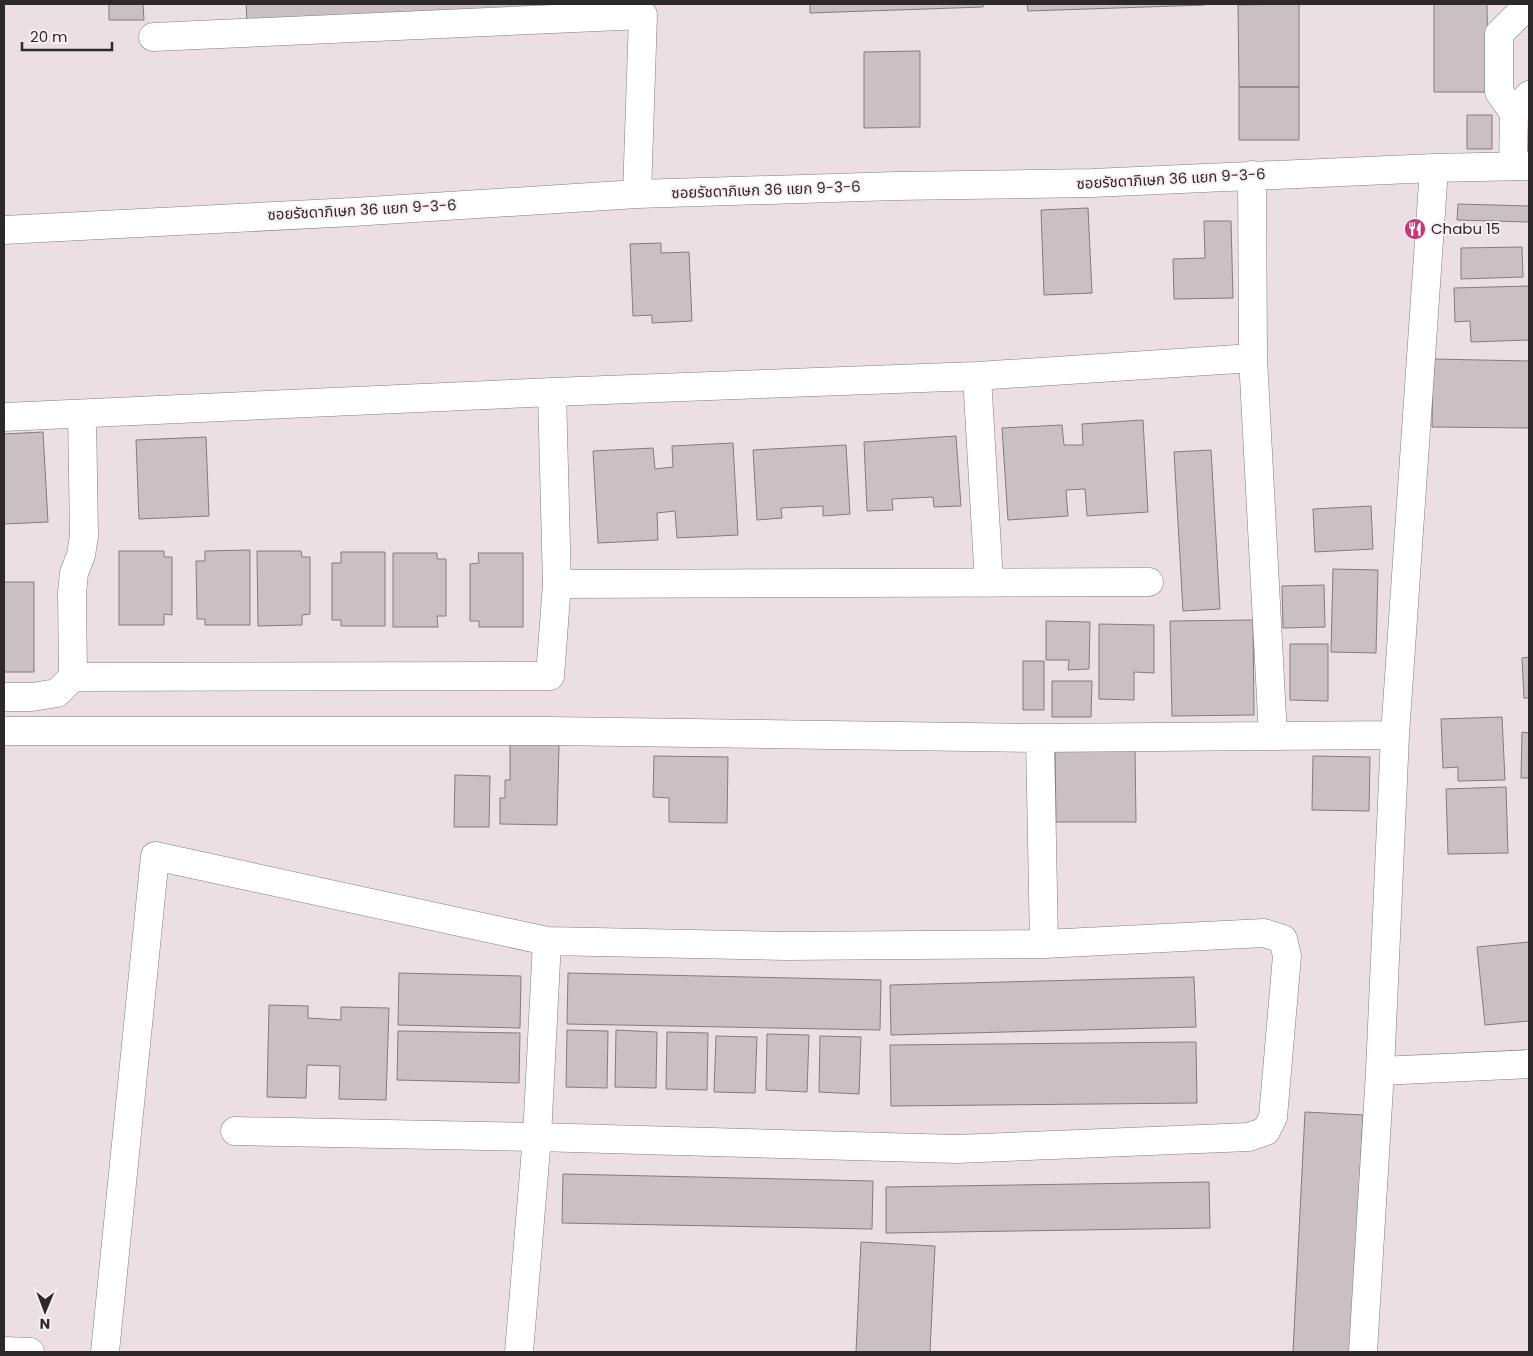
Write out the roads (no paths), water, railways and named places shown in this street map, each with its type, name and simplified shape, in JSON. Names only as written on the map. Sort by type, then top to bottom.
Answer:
[{"type":"street","points":[[153,37],[643,15],[636,194]]},
{"type":"street","points":[[1521,166],[1521,104],[1499,92],[1499,34],[1522,16]]},
{"type":"street","name":"ซอยรัชดาภิเษก 36 แยก 9-3-6","points":[[4,230],[353,212],[636,194],[896,186],[1092,183],[1252,175],[1521,166]]},
{"type":"street","points":[[1363,1352],[1380,1071],[1395,735],[1434,168]]},
{"type":"street","points":[[1252,175],[1252,358],[1273,736]]},
{"type":"street","points":[[4,417],[552,392],[977,376],[1252,358]]},
{"type":"street","points":[[977,376],[989,583]]},
{"type":"street","points":[[4,697],[32,698],[57,693],[73,677],[550,676],[557,584],[552,392]]},
{"type":"street","points":[[73,677],[72,593],[74,573],[81,555],[84,536],[82,414]]},
{"type":"street","points":[[557,584],[1149,582]]},
{"type":"street","points":[[4,731],[548,732],[1040,738],[1395,735]]},
{"type":"street","points":[[1040,738],[1044,944]]},
{"type":"street","points":[[105,1352],[156,856],[547,941],[786,946],[1044,944],[1264,933],[1283,939],[1288,956],[1273,1117],[1266,1131],[1249,1137],[957,1149],[235,1130]]},
{"type":"street","points":[[519,1352],[537,1137],[547,941]]},
{"type":"street","points":[[1380,1071],[1529,1064]]},
{"type":"street","points":[[4,1351],[30,1352]]},
{"type":"place","name":"Chabu 15","points":[[1415,229]]}]
